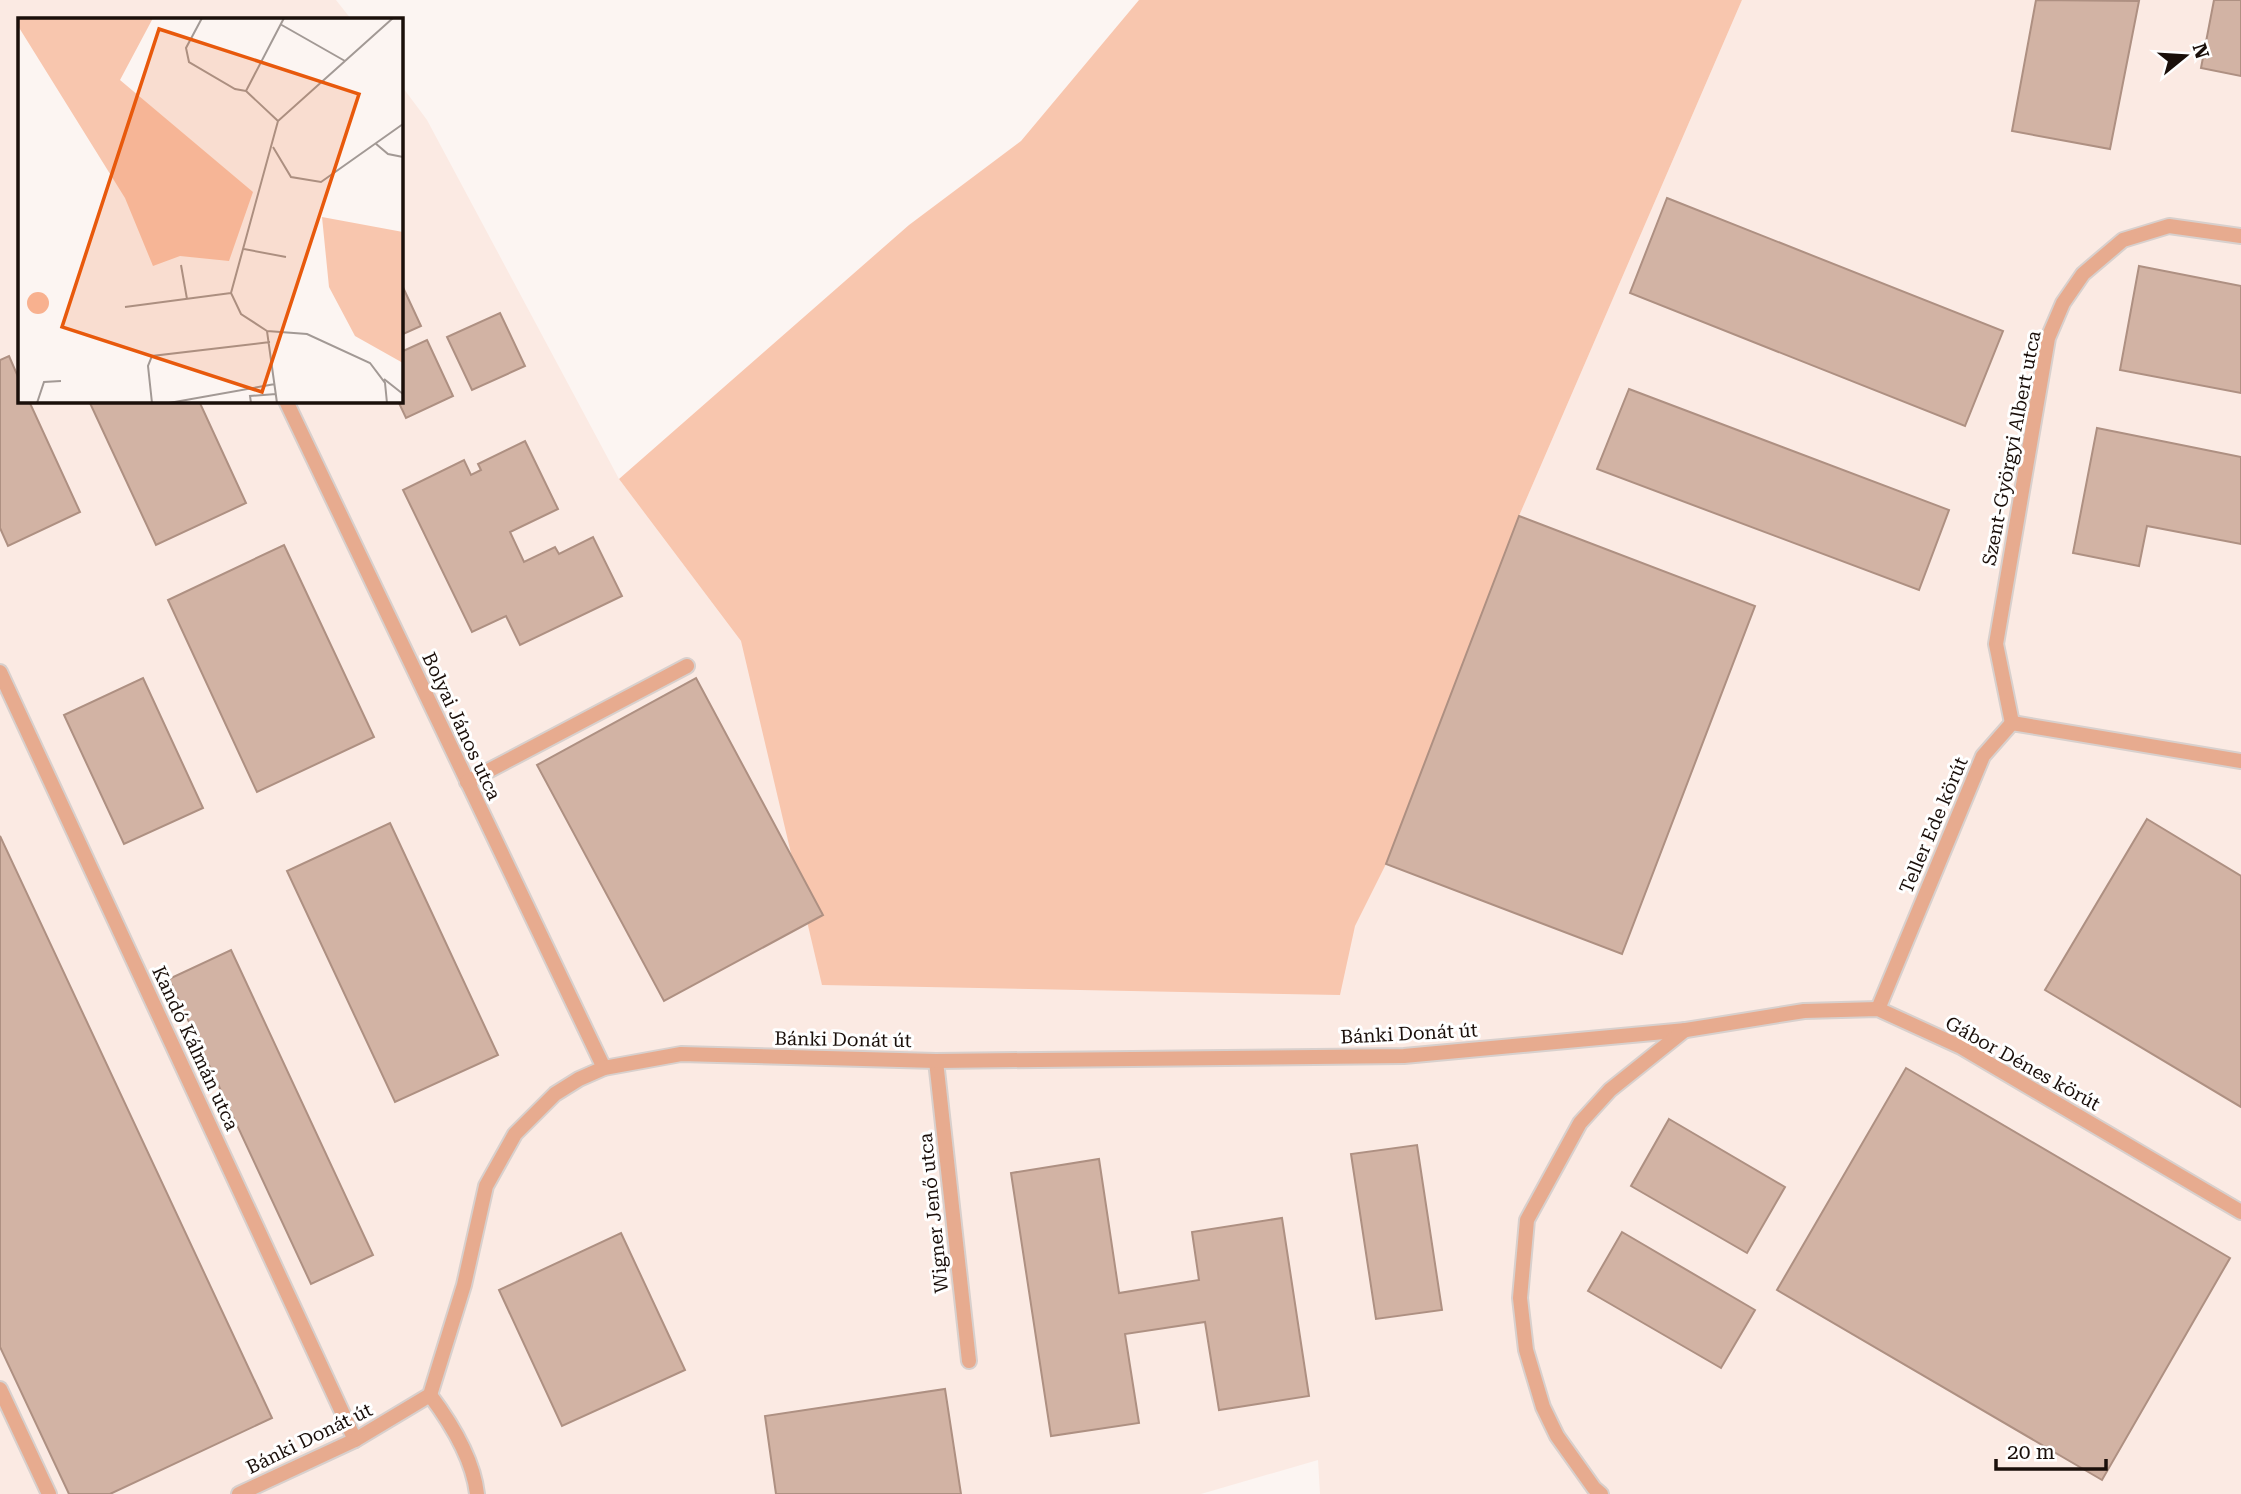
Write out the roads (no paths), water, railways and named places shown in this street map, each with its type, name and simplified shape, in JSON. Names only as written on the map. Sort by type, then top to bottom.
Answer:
[{"type":"lane","name":"Szent-Györgyi Albert utca","points":[[2012,723],[1996,644],[2048,338],[2063,303],[2083,274],[2123,240],[2169,226],[2241,236]]},
{"type":"lane","name":"Bolyai János utca","points":[[286,402],[604,1068]]},
{"type":"lane","points":[[467,782],[687,666]]},
{"type":"lane","name":"Kandó Kálmán utca","points":[[0,672],[355,1440]]},
{"type":"lane","points":[[2012,723],[2241,761]]},
{"type":"lane","name":"Teller Ede körút","points":[[1878,1009],[1983,756],[2012,723]]},
{"type":"lane","name":"Gábor Dénes körút","points":[[1601,1494],[1557,1436],[1543,1407],[1526,1350],[1520,1298],[1527,1220],[1580,1123],[1610,1090],[1686,1030],[1804,1012],[1878,1009],[1961,1047],[2241,1212]]},
{"type":"lane","name":"Bánki Donát út","points":[[239,1494],[355,1440],[429,1395],[464,1285],[486,1186],[515,1134],[555,1094],[604,1068],[681,1054],[936,1061],[1404,1056],[1686,1030]]},
{"type":"lane","name":"Wigner Jenő utca","points":[[936,1061],[969,1360]]},
{"type":"lane","points":[[0,1389],[49,1494]]},
{"type":"lane","points":[[429,1395],[451,1423],[475,1482],[477,1494]]}]
